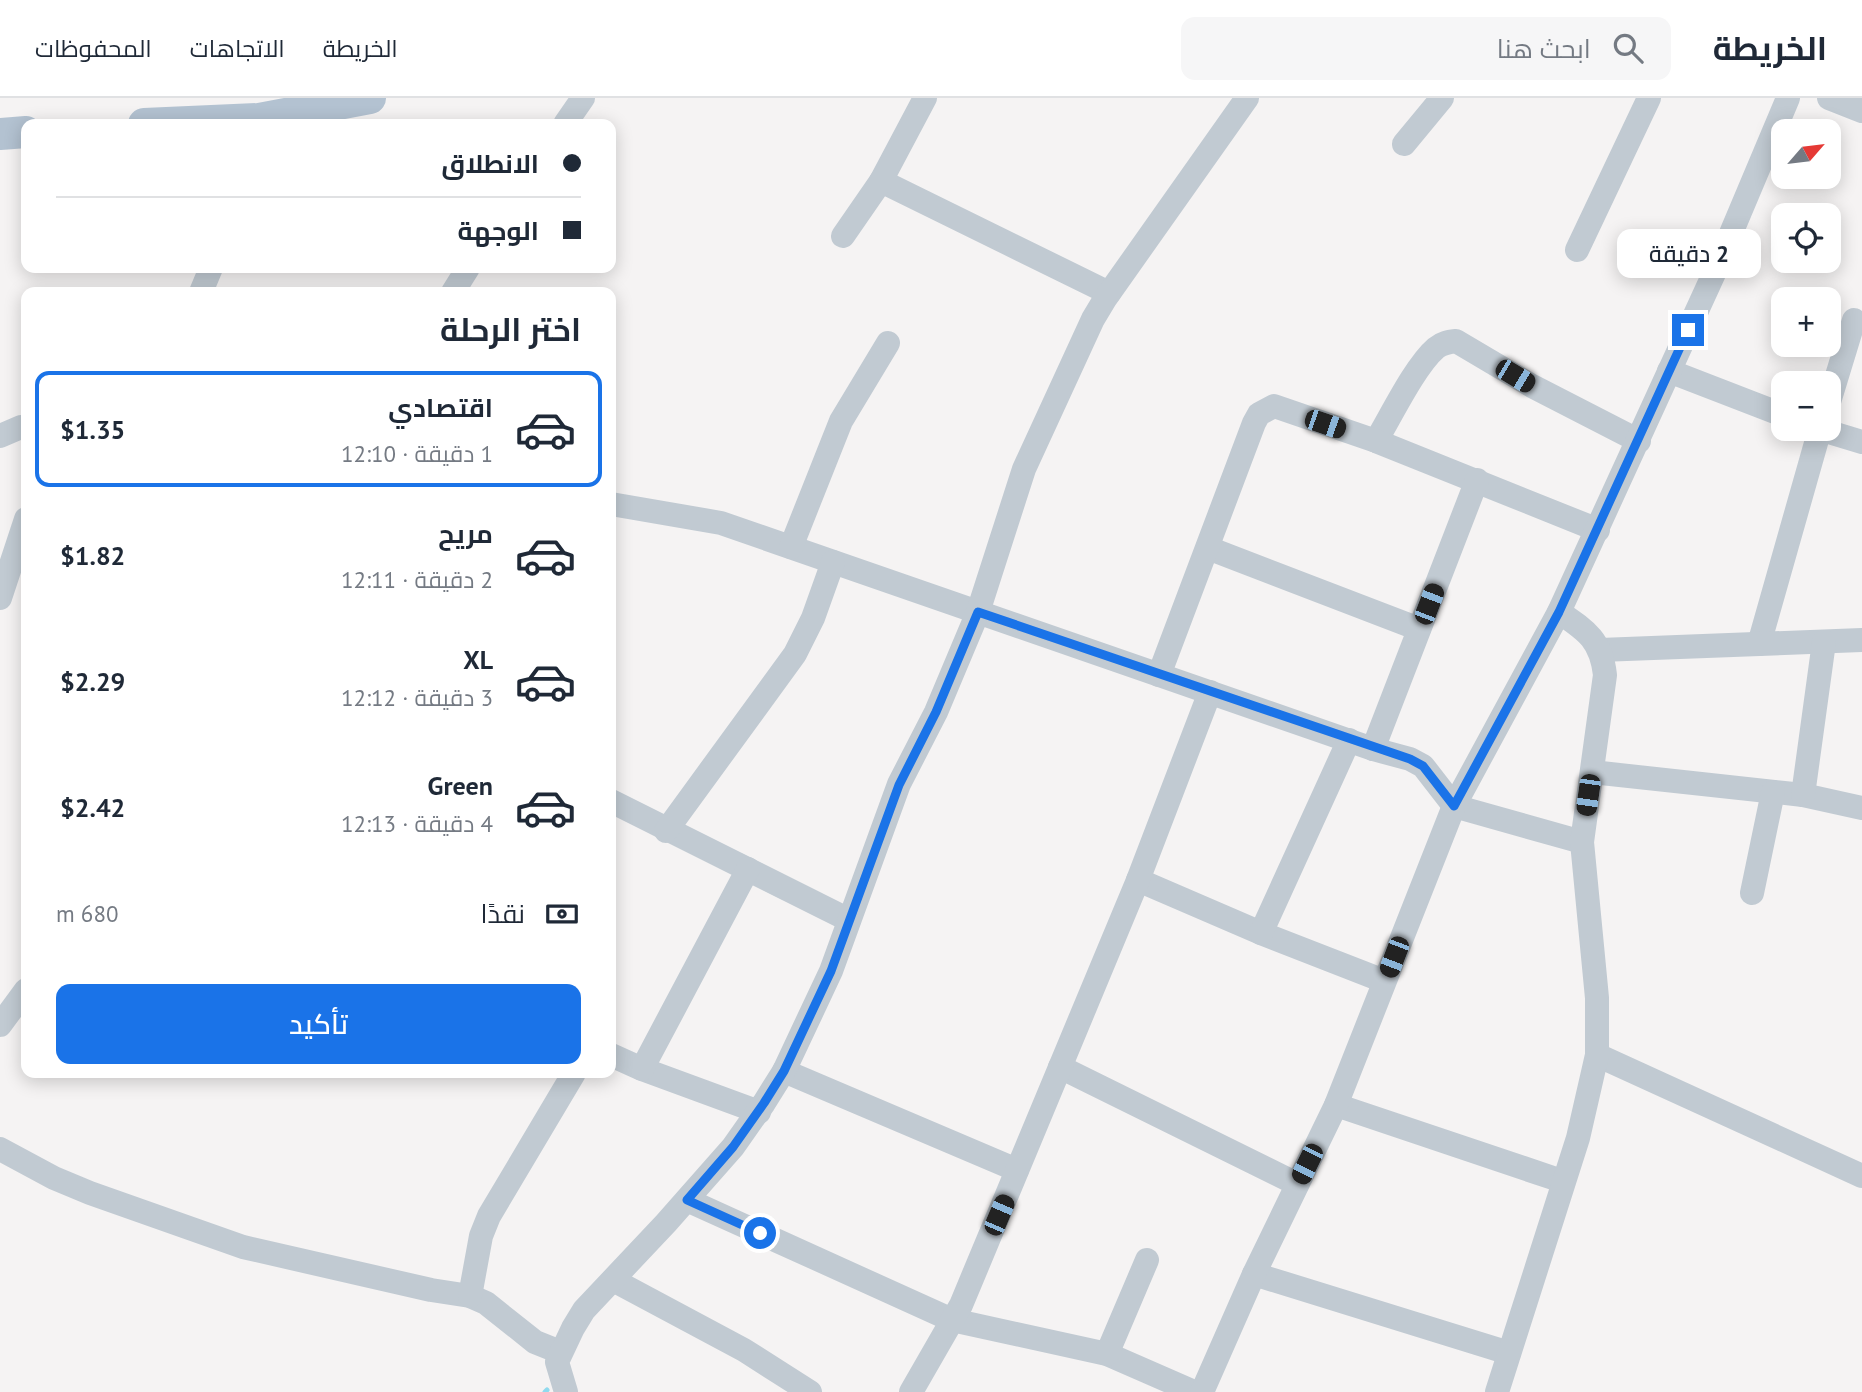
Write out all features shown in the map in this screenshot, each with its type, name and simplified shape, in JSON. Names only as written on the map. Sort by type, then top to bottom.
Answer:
[{"type":"main road","points":[[202,119],[370,98]]},
{"type":"main road","points":[[0,134],[21,132]]},
{"type":"street","points":[[568,119],[583,98]]},
{"type":"street","points":[[844,236],[881,181],[925,98]]},
{"type":"street","points":[[566,1392],[557,1362],[584,1310],[733,1147],[784,1071],[831,971],[899,785],[936,712],[978,612],[1024,469],[1093,319],[1247,98]]},
{"type":"street","points":[[1404,144],[1442,98]]},
{"type":"street","points":[[1577,250],[1649,98]]},
{"type":"street","points":[[1202,1392],[1254,1274],[1336,1105],[1454,806],[1559,612],[1598,530],[1739,216],[1788,98]]},
{"type":"street","points":[[1829,98],[1862,111]]},
{"type":"street","points":[[881,181],[1109,293]]},
{"type":"street","points":[[1838,371],[1854,320]]},
{"type":"street","points":[[1376,441],[1424,361],[1446,342],[1456,341],[1532,386],[1639,441]]},
{"type":"street","points":[[791,547],[841,421],[888,343]]},
{"type":"street","points":[[1669,371],[1771,410]]},
{"type":"street","points":[[1159,675],[1254,423],[1259,414],[1274,406],[1376,441],[1598,530]]},
{"type":"street","points":[[0,436],[21,427]]},
{"type":"street","points":[[1841,436],[1862,442]]},
{"type":"street","points":[[1759,644],[1817,441]]},
{"type":"street","points":[[1373,748],[1477,480]]},
{"type":"street","points":[[616,505],[721,523],[1410,759],[1423,766],[1454,806],[1582,842]]},
{"type":"street","points":[[0,598],[21,534]]},
{"type":"street","points":[[1208,548],[1419,629]]},
{"type":"street","points":[[666,831],[794,654],[813,618],[832,562]]},
{"type":"street","points":[[1497,1392],[1562,1181],[1578,1138],[1597,1055],[1597,998],[1582,842],[1605,675],[1600,650],[1586,631],[1559,612]]},
{"type":"street","points":[[1600,650],[1862,640]]},
{"type":"street","points":[[1803,795],[1824,642]]},
{"type":"street","points":[[911,1392],[961,1305],[1138,880],[1210,692]]},
{"type":"street","points":[[1261,933],[1349,740]]},
{"type":"street","points":[[1592,772],[1803,795],[1862,808]]},
{"type":"street","points":[[1752,893],[1773,792]]},
{"type":"street","points":[[616,804],[849,920]]},
{"type":"street","points":[[642,1069],[748,869]]},
{"type":"street","points":[[1138,880],[1261,933],[1384,981]]},
{"type":"street","points":[[0,1025],[21,997]]},
{"type":"street","points":[[1597,1055],[1860,1170]]},
{"type":"street","points":[[616,1057],[759,1112]]},
{"type":"street","points":[[1060,1067],[1297,1184]]},
{"type":"street","points":[[784,1071],[1017,1170]]},
{"type":"street","points":[[470,1296],[481,1236],[489,1216],[571,1078]]},
{"type":"street","points":[[1336,1105],[1562,1181]]},
{"type":"street","points":[[0,1149],[54,1178],[90,1193],[243,1247],[431,1290],[470,1296],[486,1303],[535,1342],[560,1352]]},
{"type":"street","points":[[687,1200],[953,1320],[1107,1354],[1194,1392]]},
{"type":"street","points":[[1107,1354],[1147,1260]]},
{"type":"street","points":[[1254,1274],[1509,1353]]},
{"type":"street","points":[[613,1280],[744,1350],[810,1392]]},
{"type":"route","points":[[760,1233],[687,1200],[733,1147],[784,1071],[831,971],[899,785],[936,712],[978,612],[1410,759],[1423,766],[1454,806],[1559,612],[1688,330]]}]
